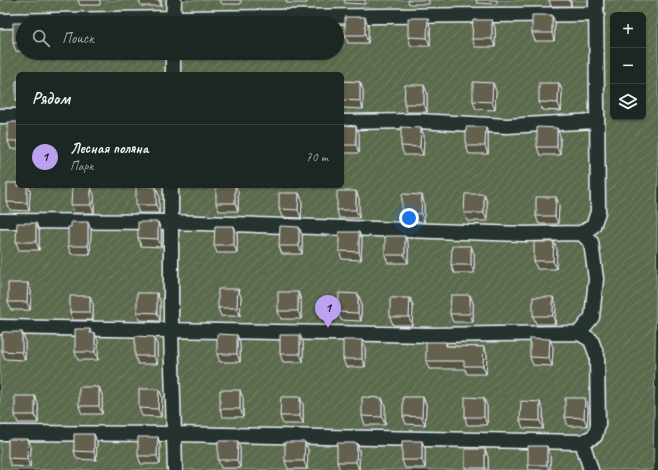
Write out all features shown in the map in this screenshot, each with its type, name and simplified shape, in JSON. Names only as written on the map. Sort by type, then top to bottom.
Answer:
[{"type":"street","points":[[173,16],[174,0]]},
{"type":"street","points":[[0,221],[171,222],[524,234],[581,233],[592,226],[598,212],[596,0]]},
{"type":"street","points":[[344,18],[597,14]]},
{"type":"street","points":[[0,21],[16,21]]},
{"type":"street","points":[[173,60],[173,72]]},
{"type":"street","points":[[0,116],[16,116]]},
{"type":"street","points":[[344,122],[418,121],[507,126],[596,121]]},
{"type":"street","points":[[171,188],[171,330],[175,470]]},
{"type":"street","points":[[579,333],[592,317],[596,279],[591,242],[581,233]]},
{"type":"street","points":[[0,327],[432,335],[579,333],[590,340],[597,356],[598,425],[595,436],[582,442],[174,434],[0,433]]},
{"type":"street","points":[[582,442],[591,470]]},
{"type":"green space","points":[[0,0],[658,0],[658,171],[653,470],[0,470]]},
{"type":"building","points":[[532,15],[552,15],[552,33],[532,33]]},
{"type":"building","points":[[345,17],[365,17],[365,35],[345,35]]},
{"type":"building","points":[[408,18],[428,18],[427,38],[408,37]]},
{"type":"building","points":[[473,20],[492,20],[492,39],[472,39]]},
{"type":"building","points":[[13,23],[16,23],[16,43],[13,43]]},
{"type":"building","points":[[344,81],[360,82],[360,101],[344,100]]},
{"type":"building","points":[[473,82],[493,83],[492,102],[473,101]]},
{"type":"building","points":[[539,83],[559,83],[558,103],[539,102]]},
{"type":"building","points":[[405,85],[424,85],[424,104],[404,104]]},
{"type":"building","points":[[8,122],[16,122],[16,141],[8,141]]},
{"type":"building","points":[[344,125],[356,126],[356,145],[344,145]]},
{"type":"building","points":[[401,127],[421,128],[420,147],[401,146]]},
{"type":"building","points":[[466,127],[486,127],[485,146],[466,146]]},
{"type":"building","points":[[537,127],[557,128],[557,147],[537,147]]},
{"type":"building","points":[[7,183],[16,183],[16,188],[27,188],[27,203],[7,202]]},
{"type":"building","points":[[72,188],[91,188],[91,205],[71,205]]},
{"type":"building","points":[[136,188],[156,188],[156,205],[136,205]]},
{"type":"building","points":[[216,188],[235,188],[235,203],[216,203]]},
{"type":"building","points":[[337,191],[356,191],[356,210],[337,210]]},
{"type":"building","points":[[279,193],[299,193],[298,210],[279,209]]},
{"type":"building","points":[[402,194],[422,195],[421,214],[402,213]]},
{"type":"building","points":[[465,194],[484,194],[484,213],[464,213]]},
{"type":"building","points":[[536,197],[556,197],[555,216],[536,216]]},
{"type":"building","points":[[71,222],[88,222],[88,246],[68,246],[68,227],[71,227]]},
{"type":"building","points":[[138,222],[158,222],[158,239],[138,238]]},
{"type":"building","points":[[17,223],[36,223],[36,242],[16,242]]},
{"type":"building","points":[[215,226],[234,226],[234,245],[214,245]]},
{"type":"building","points":[[280,226],[299,227],[299,246],[279,246]]},
{"type":"building","points":[[339,232],[359,232],[359,252],[339,251]]},
{"type":"building","points":[[385,236],[405,236],[405,255],[385,255]]},
{"type":"building","points":[[534,242],[554,242],[553,261],[534,261]]},
{"type":"building","points":[[452,246],[471,246],[471,265],[451,265]]},
{"type":"building","points":[[8,283],[28,283],[27,302],[8,302]]},
{"type":"building","points":[[218,289],[238,289],[237,308],[218,308]]},
{"type":"building","points":[[278,292],[298,292],[298,311],[278,311]]},
{"type":"building","points":[[137,293],[157,293],[157,313],[137,312]]},
{"type":"building","points":[[339,293],[358,294],[358,313],[338,312]]},
{"type":"building","points":[[451,295],[470,295],[470,314],[450,314]]},
{"type":"building","points":[[70,296],[90,296],[90,312],[70,312]]},
{"type":"building","points":[[533,297],[553,297],[553,316],[533,316]]},
{"type":"building","points":[[390,298],[410,298],[409,317],[390,317]]},
{"type":"building","points":[[75,329],[90,329],[90,333],[95,333],[95,352],[75,352]]},
{"type":"building","points":[[2,332],[22,332],[22,352],[2,351]]},
{"type":"building","points":[[217,334],[237,335],[237,354],[217,354]]},
{"type":"building","points":[[280,335],[300,335],[300,354],[280,354]]},
{"type":"building","points":[[135,336],[154,337],[154,356],[135,356]]},
{"type":"building","points":[[530,338],[550,339],[549,358],[530,357]]},
{"type":"building","points":[[343,340],[362,340],[362,359],[343,359]]},
{"type":"building","points":[[426,342],[446,342],[446,346],[484,347],[483,366],[464,366],[464,361],[426,361]]},
{"type":"building","points":[[79,387],[99,387],[99,406],[79,406]]},
{"type":"building","points":[[139,389],[159,389],[158,409],[139,408]]},
{"type":"building","points":[[220,390],[240,390],[240,409],[220,409]]},
{"type":"building","points":[[15,396],[35,396],[35,415],[15,415]]},
{"type":"building","points":[[281,397],[300,397],[300,416],[280,416]]},
{"type":"building","points":[[362,397],[382,398],[382,417],[362,416]]},
{"type":"building","points":[[403,397],[423,397],[422,417],[403,416]]},
{"type":"building","points":[[465,397],[484,398],[484,417],[465,417]]},
{"type":"building","points":[[565,398],[585,398],[584,418],[565,417]]},
{"type":"building","points":[[521,401],[540,402],[540,421],[520,420]]},
{"type":"building","points":[[74,434],[94,434],[94,452],[74,451]]},
{"type":"building","points":[[138,437],[158,437],[157,456],[138,456]]},
{"type":"building","points":[[8,439],[28,439],[27,459],[8,458]]},
{"type":"building","points":[[218,441],[238,441],[237,460],[218,460]]},
{"type":"building","points":[[402,441],[422,441],[422,460],[402,460]]},
{"type":"building","points":[[285,442],[305,442],[304,461],[285,461]]},
{"type":"building","points":[[337,443],[357,443],[356,462],[337,462]]},
{"type":"building","points":[[528,446],[547,446],[547,465],[528,465]]},
{"type":"building","points":[[465,449],[485,449],[485,468],[465,468]]},
{"type":"place","name":"Лесная поляна","points":[[328,328]]}]
